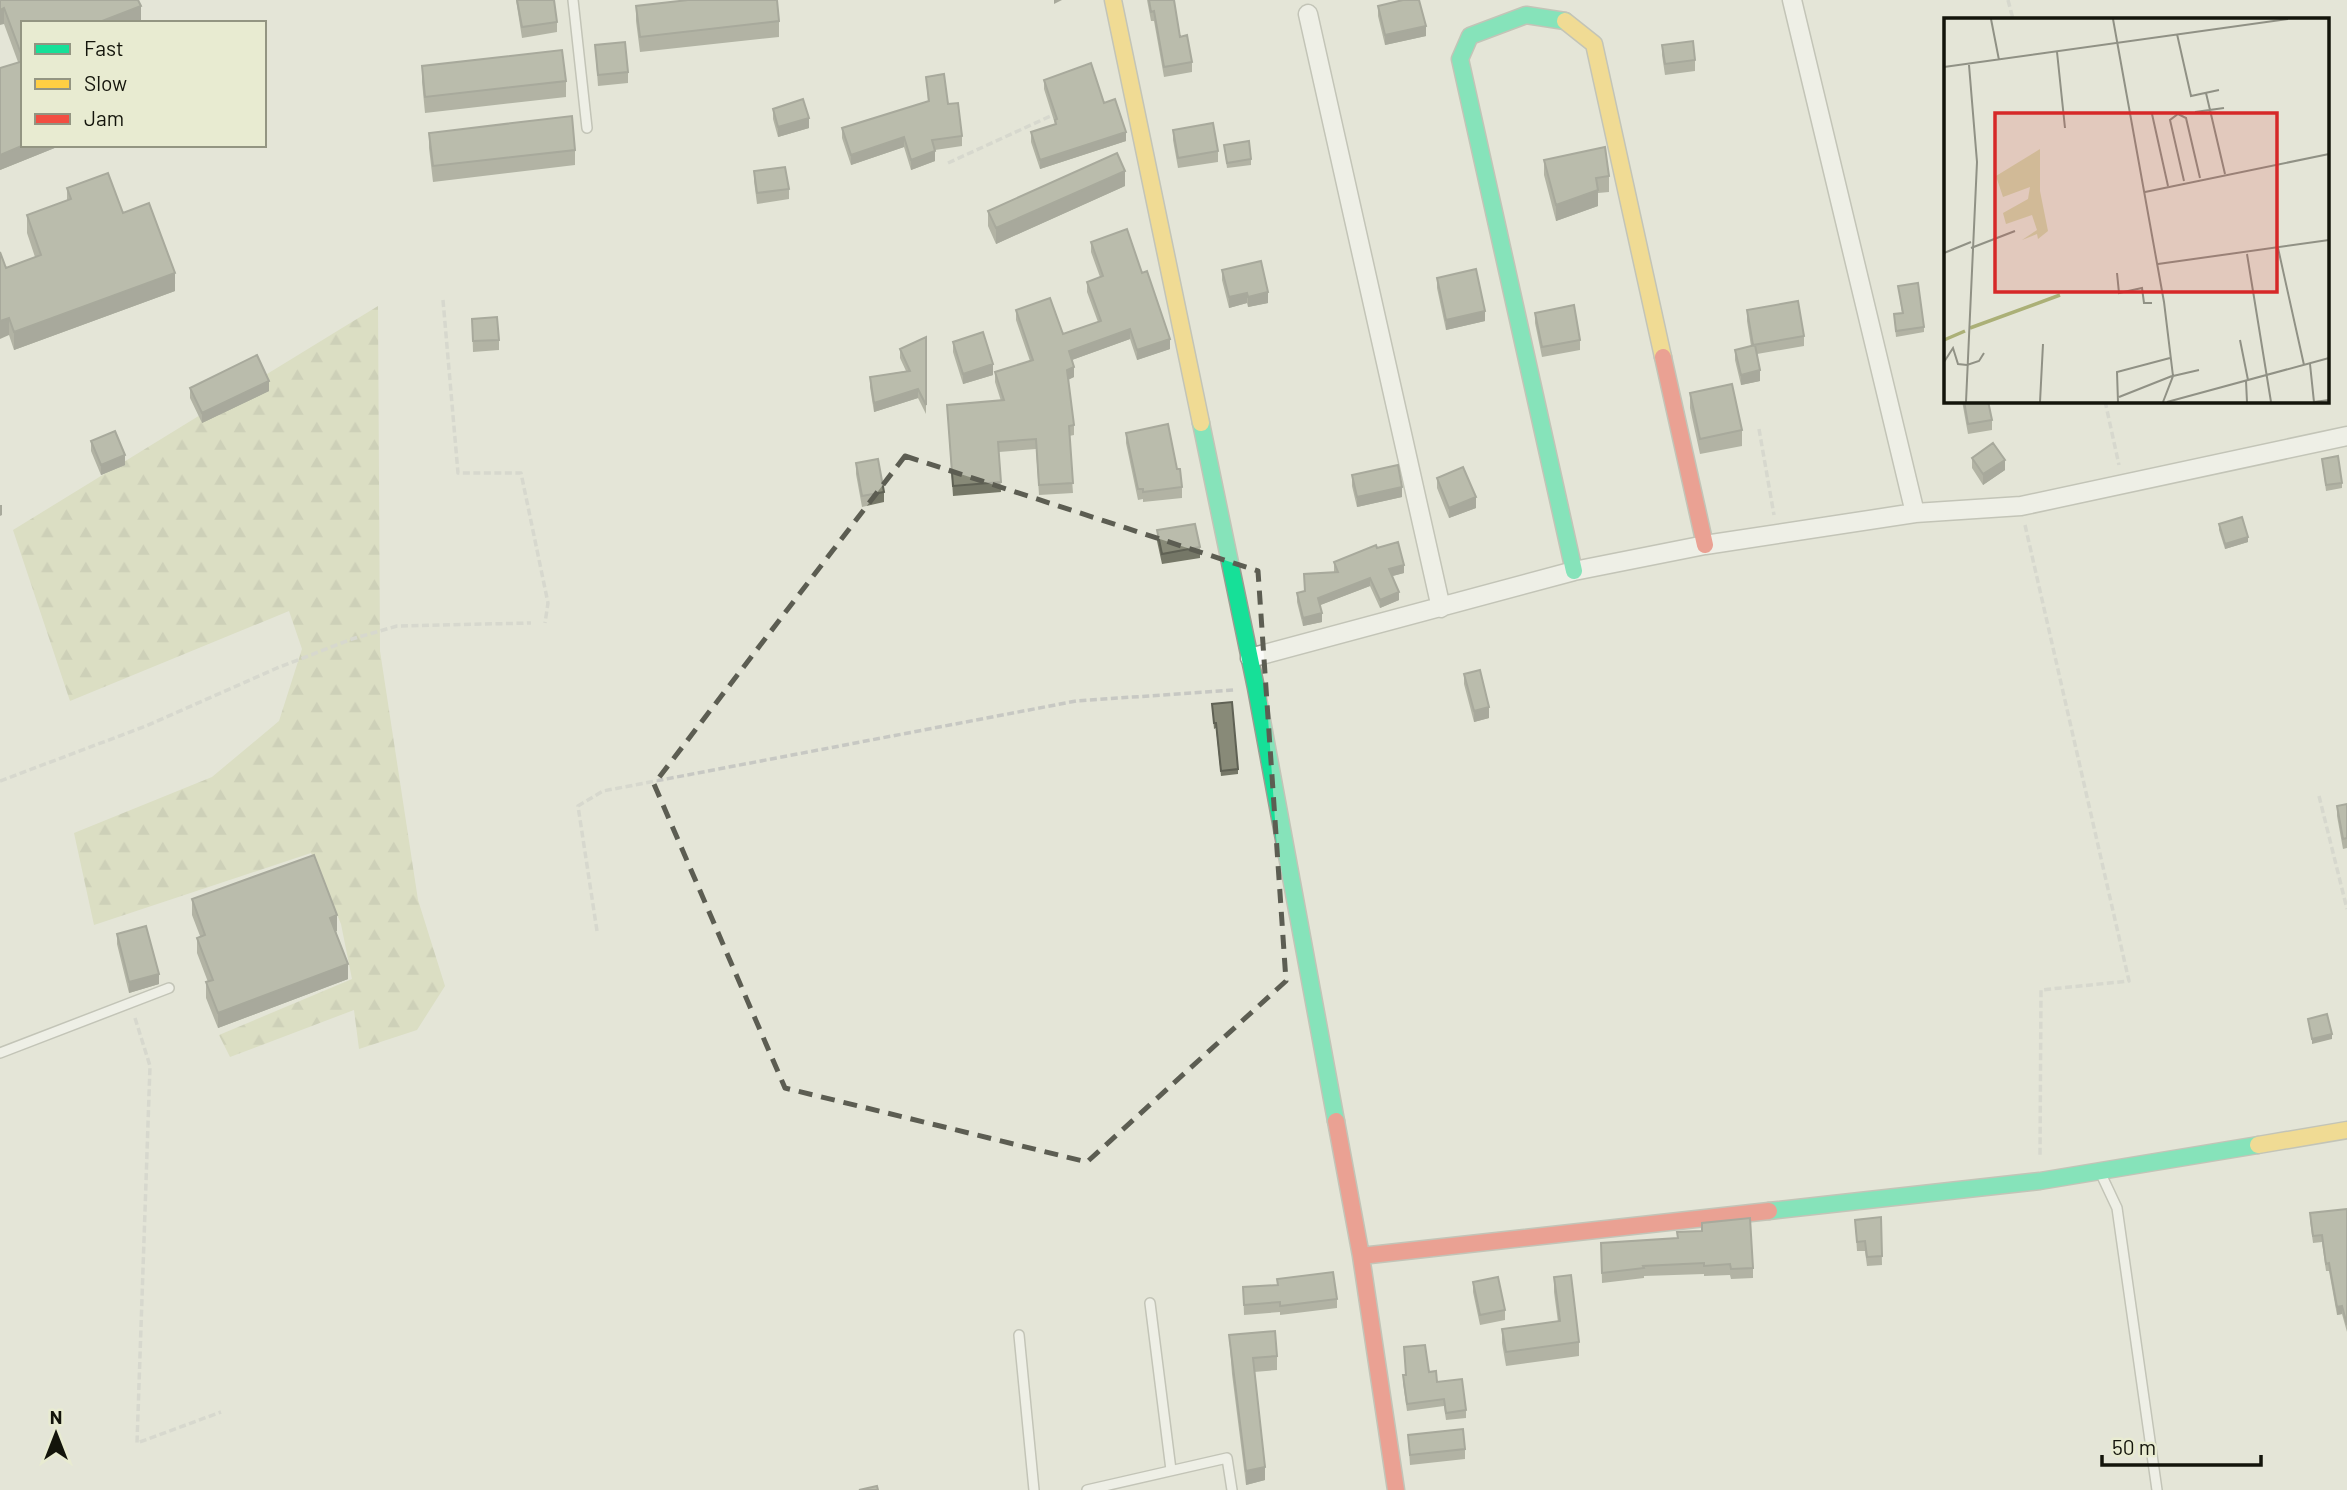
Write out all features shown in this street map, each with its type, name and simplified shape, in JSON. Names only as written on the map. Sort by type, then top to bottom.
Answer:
[{"type":"street","points":[[1113,0],[1256,688],[1361,1256],[1396,1490]]},
{"type":"street","points":[[1792,0],[1915,513]]},
{"type":"street","points":[[1308,14],[1441,608]]},
{"type":"street","points":[[1574,571],[1460,59],[1470,36],[1526,15],[1566,21],[1594,44],[1705,545]]},
{"type":"street","points":[[1250,658],[1574,571],[1705,545],[1915,513],[2021,506],[2347,436]]},
{"type":"street","points":[[1361,1256],[2040,1181],[2347,1130]]},
{"type":"lane","points":[[573,0],[587,128]]},
{"type":"lane","points":[[0,1053],[169,988]]},
{"type":"lane","points":[[2101,1172],[2117,1208],[2157,1490]]},
{"type":"lane","points":[[1150,1303],[1171,1470]]},
{"type":"lane","points":[[1018,1335],[1034,1490]]},
{"type":"lane","points":[[1087,1490],[1227,1458],[1232,1490]]},
{"type":"path","points":[[2008,0],[2012,18]]},
{"type":"path","points":[[948,163],[1057,113]]},
{"type":"path","points":[[443,300],[458,472],[521,472],[548,603],[545,623]]},
{"type":"path","points":[[2105,402],[2124,484]]},
{"type":"path","points":[[1759,429],[1777,534]]},
{"type":"path","points":[[2021,506],[2129,981],[2040,990],[2040,1181]]},
{"type":"path","points":[[0,781],[146,726],[277,668],[352,639],[397,626],[531,623]]},
{"type":"path","points":[[597,931],[578,806],[603,791],[1076,701],[1256,688]]},
{"type":"path","points":[[2319,796],[2347,909]]},
{"type":"path","points":[[130,1002],[150,1066],[137,1443],[221,1412]]},
{"type":"highlighted area","points":[[905,456],[1258,571],[1286,981],[1087,1162],[785,1088],[654,784]]},
{"type":"green space","points":[[378,306],[380,651],[418,900],[445,986],[417,1030],[359,1049],[354,1010],[230,1057],[219,1035],[352,979],[341,924],[311,853],[94,925],[74,833],[212,777],[279,721],[302,649],[289,611],[70,701],[13,530]]},
{"type":"building","points":[[0,0],[138,0],[141,6],[102,21],[21,21],[21,54],[4,8],[0,10]]},
{"type":"building","points":[[517,0],[554,0],[557,22],[522,27]]},
{"type":"building","points":[[688,0],[777,0],[779,21],[640,37],[636,6]]},
{"type":"building","points":[[1149,0],[1174,0],[1180,37],[1187,35],[1192,62],[1164,67],[1154,11],[1151,12]]},
{"type":"building","points":[[1403,0],[1419,0],[1426,26],[1385,35],[1378,6]]},
{"type":"building","points":[[1693,41],[1695,60],[1665,64],[1662,45]]},
{"type":"building","points":[[625,42],[628,72],[598,75],[595,45]]},
{"type":"building","points":[[562,50],[566,81],[425,97],[422,66]]},
{"type":"building","points":[[21,62],[21,146],[0,155],[0,68]]},
{"type":"building","points":[[1091,63],[1104,103],[1115,99],[1126,132],[1040,160],[1031,132],[1056,124],[1057,119],[1044,80]]},
{"type":"building","points":[[944,74],[948,104],[958,103],[962,136],[932,140],[935,151],[911,160],[904,137],[851,155],[842,128],[929,101],[926,77]]},
{"type":"building","points":[[803,99],[809,118],[778,127],[773,109]]},
{"type":"building","points":[[572,116],[575,150],[433,166],[429,133]]},
{"type":"building","points":[[1213,123],[1218,151],[1178,158],[1173,130]]},
{"type":"building","points":[[1249,141],[1251,159],[1227,163],[1224,145]]},
{"type":"building","points":[[1605,147],[1609,176],[1596,178],[1598,190],[1556,205],[1544,160]]},
{"type":"building","points":[[1117,153],[1125,171],[996,228],[988,211]]},
{"type":"building","points":[[785,167],[789,189],[757,193],[754,171]]},
{"type":"building","points":[[108,173],[123,213],[149,203],[175,273],[14,332],[9,318],[0,321],[0,252],[6,268],[41,255],[27,215],[71,199],[67,188]]},
{"type":"building","points":[[1127,229],[1142,273],[1147,271],[1170,339],[1137,350],[1130,329],[1069,351],[1074,367],[1067,370],[1074,425],[1069,426],[1073,483],[1039,485],[1036,439],[998,442],[1001,482],[953,486],[947,405],[1004,400],[995,372],[1033,360],[1016,310],[1050,298],[1063,334],[1101,321],[1087,282],[1103,276],[1091,242]]},
{"type":"building","points":[[1261,261],[1268,292],[1248,297],[1247,293],[1229,297],[1222,270]]},
{"type":"building","points":[[1476,269],[1485,311],[1446,320],[1437,278]]},
{"type":"building","points":[[1918,283],[1924,327],[1896,331],[1894,314],[1903,313],[1898,286]]},
{"type":"building","points":[[1798,301],[1804,336],[1753,345],[1747,310]]},
{"type":"building","points":[[1574,305],[1580,340],[1542,347],[1535,313]]},
{"type":"building","points":[[497,317],[499,340],[473,341],[472,319]]},
{"type":"building","points":[[983,332],[993,364],[963,374],[953,342]]},
{"type":"building","points":[[926,337],[926,405],[918,389],[874,403],[870,377],[910,371],[900,349]]},
{"type":"building","points":[[1755,345],[1760,370],[1741,375],[1735,350]]},
{"type":"building","points":[[257,355],[269,381],[202,413],[190,388]]},
{"type":"building","points":[[1732,384],[1742,430],[1700,439],[1690,393]]},
{"type":"building","points":[[1964,402],[1988,402],[1992,420],[1968,424]]},
{"type":"building","points":[[1168,424],[1182,487],[1143,492],[1143,489],[1138,489],[1126,433]]},
{"type":"building","points":[[115,431],[125,455],[101,465],[91,441]]},
{"type":"building","points":[[1993,443],[2005,460],[1983,474],[1972,458]]},
{"type":"building","points":[[2338,456],[2342,483],[2326,485],[2322,459]]},
{"type":"building","points":[[878,459],[884,492],[862,496],[856,463]]},
{"type":"building","points":[[1398,465],[1402,487],[1357,497],[1352,475]]},
{"type":"building","points":[[1463,467],[1476,497],[1449,508],[1437,478]]},
{"type":"building","points":[[2242,517],[2248,537],[2225,544],[2219,524]]},
{"type":"building","points":[[1195,524],[1200,547],[1162,554],[1157,530]]},
{"type":"building","points":[[1398,542],[1404,565],[1389,569],[1399,592],[1380,600],[1370,578],[1318,598],[1322,613],[1303,618],[1297,593],[1305,591],[1304,574],[1338,572],[1334,562],[1376,545],[1377,548]]},
{"type":"building","points":[[1480,670],[1489,707],[1474,711],[1464,674]]},
{"type":"building","points":[[1232,702],[1238,769],[1221,771],[1212,704]]},
{"type":"building","points":[[2347,804],[2347,838],[2343,839],[2337,806]]},
{"type":"building","points":[[314,855],[337,915],[330,918],[348,964],[218,1013],[206,982],[213,980],[197,938],[205,935],[192,899]]},
{"type":"building","points":[[146,926],[159,974],[129,982],[117,934]]},
{"type":"building","points":[[2327,1014],[2332,1034],[2312,1039],[2308,1019]]},
{"type":"building","points":[[2347,1209],[2347,1325],[2342,1306],[2337,1307],[2322,1235],[2313,1236],[2310,1213]]},
{"type":"building","points":[[1881,1217],[1882,1256],[1867,1257],[1865,1241],[1857,1242],[1855,1220]]},
{"type":"building","points":[[1750,1218],[1753,1268],[1731,1269],[1730,1264],[1704,1266],[1704,1263],[1643,1266],[1644,1268],[1602,1273],[1601,1243],[1678,1238],[1677,1232],[1702,1231],[1702,1223]]},
{"type":"building","points":[[1333,1272],[1337,1299],[1280,1306],[1280,1302],[1244,1305],[1243,1287],[1278,1285],[1277,1279]]},
{"type":"building","points":[[1571,1275],[1579,1342],[1506,1352],[1502,1329],[1560,1321],[1554,1277]]},
{"type":"building","points":[[1498,1277],[1505,1310],[1480,1315],[1473,1282]]},
{"type":"building","points":[[1275,1331],[1277,1356],[1253,1358],[1265,1467],[1246,1471],[1229,1335]]},
{"type":"building","points":[[1425,1345],[1429,1372],[1436,1371],[1437,1382],[1462,1379],[1466,1410],[1446,1413],[1444,1399],[1407,1404],[1403,1375],[1406,1375],[1404,1347]]},
{"type":"building","points":[[1463,1429],[1465,1449],[1410,1455],[1408,1435]]},
{"type":"building","points":[[877,1486],[878,1490],[859,1490]]},
{"type":"traffic: fast","points":[[1565,21],[1526,15],[1470,36],[1460,59],[1574,571]]},
{"type":"traffic: fast","points":[[1201,423],[1256,688],[1336,1121]]},
{"type":"traffic: fast","points":[[1769,1211],[2040,1181],[2258,1145]]},
{"type":"traffic: slow","points":[[1113,0],[1201,423]]},
{"type":"traffic: slow","points":[[1565,21],[1594,44],[1663,357]]},
{"type":"traffic: slow","points":[[2258,1145],[2347,1130]]},
{"type":"traffic: jam","points":[[1663,357],[1705,545]]},
{"type":"traffic: jam","points":[[1336,1121],[1361,1256],[1396,1490]]},
{"type":"traffic: jam","points":[[1361,1256],[1769,1211]]}]
